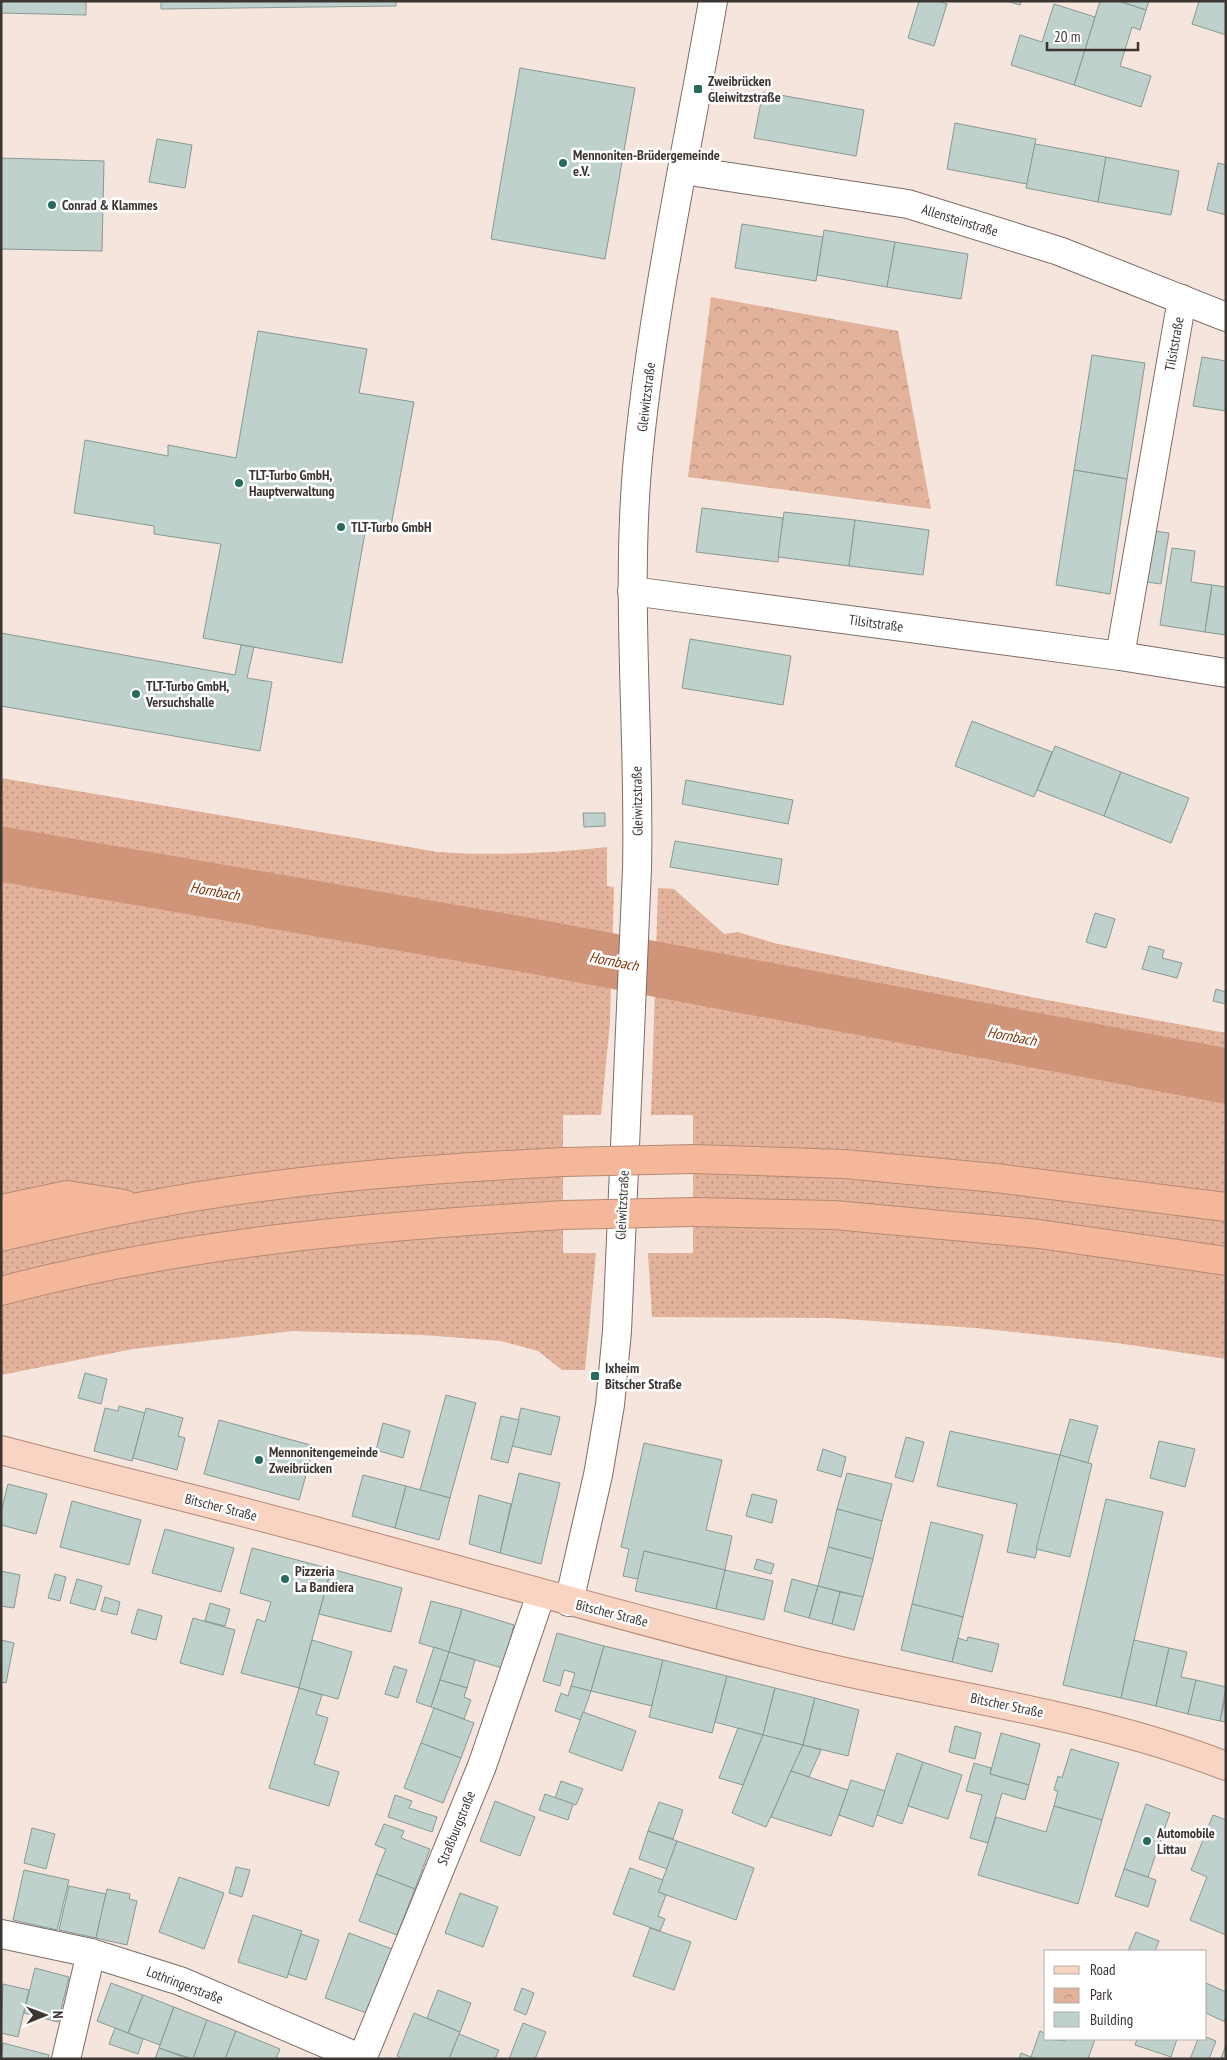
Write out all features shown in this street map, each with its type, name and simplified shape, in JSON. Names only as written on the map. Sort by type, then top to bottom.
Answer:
[{"type":"highway","points":[[1,1237],[140,1207],[268,1186],[421,1170],[564,1162],[693,1159],[844,1164],[996,1178],[1226,1207]]},
{"type":"highway","points":[[1,1209],[67,1195],[140,1207]]},
{"type":"highway","points":[[1,1291],[108,1266],[273,1239],[419,1223],[564,1215],[693,1212],[834,1215],[1039,1234],[1226,1261]]},
{"type":"main road","name":"Bitscher Straße","points":[[1,1450],[314,1531],[569,1602],[798,1661],[1027,1709],[1134,1735],[1226,1766]]},
{"type":"street","name":"Gleiwitzstraße","points":[[569,1602],[598,1474],[610,1405],[617,1331],[638,814],[632,591],[637,469],[647,379],[663,274],[713,1]]},
{"type":"street","name":"Allensteinstraße","points":[[683,170],[908,204],[1059,251],[1226,317]]},
{"type":"street","name":"Tilsitstraße","points":[[1120,656],[1182,299]]},
{"type":"street","name":"Tilsitstraße","points":[[632,591],[1120,656],[1226,673]]},
{"type":"street","name":"Straßburgstraße","points":[[362,2059],[482,1766],[541,1594]]},
{"type":"street","name":"Lothringerstraße","points":[[1,1934],[91,1953],[180,1981],[362,2059]]},
{"type":"street","points":[[66,2059],[91,1953]]},
{"type":"green space","points":[[711,297],[898,331],[931,509],[688,477]]},
{"type":"green space","points":[[1,778],[438,852],[523,853],[607,847],[607,886],[614,887],[610,1022],[601,1115],[563,1115],[563,1253],[596,1253],[585,1370],[562,1370],[538,1351],[501,1341],[422,1335],[293,1331],[133,1349],[1,1375]]},
{"type":"green space","points":[[658,888],[674,889],[724,934],[738,932],[774,943],[1031,997],[1226,1033],[1226,1359],[1117,1343],[976,1328],[829,1318],[652,1317],[648,1253],[693,1253],[693,1115],[651,1115]]},
{"type":"building","points":[[1,1],[86,1],[86,15],[1,13]]},
{"type":"building","points":[[161,1],[396,1],[396,6],[161,9]]},
{"type":"building","points":[[919,1],[939,1],[947,4],[934,46],[908,38]]},
{"type":"building","points":[[1006,1],[1021,1],[1020,5]]},
{"type":"building","points":[[1100,1],[1119,1],[1146,10],[1140,30],[1132,27],[1120,66],[1151,76],[1141,107],[1074,85]]},
{"type":"building","points":[[1119,1],[1149,1],[1146,10]]},
{"type":"building","points":[[1199,1],[1226,1],[1226,35],[1192,24]]},
{"type":"building","points":[[1054,4],[1095,17],[1074,85],[1011,65],[1020,35],[1042,42]]},
{"type":"building","name":"Mennoniten-Brüdergemeinde e.V.","points":[[520,68],[635,88],[605,259],[491,239]]},
{"type":"building","points":[[763,92],[864,110],[856,156],[754,138]]},
{"type":"building","points":[[955,123],[1036,139],[1027,184],[947,169]]},
{"type":"building","points":[[157,139],[192,145],[185,188],[149,182]]},
{"type":"building","points":[[1035,144],[1106,157],[1098,202],[1026,188]]},
{"type":"building","points":[[1106,157],[1179,171],[1171,215],[1098,202]]},
{"type":"building","name":"Conrad & Klammes","points":[[1,158],[104,161],[102,251],[1,249]]},
{"type":"building","points":[[1218,163],[1226,165],[1226,215],[1207,210]]},
{"type":"building","points":[[742,224],[823,237],[816,281],[735,268]]},
{"type":"building","points":[[824,230],[895,242],[887,287],[817,275]]},
{"type":"building","points":[[895,242],[968,254],[961,299],[887,287]]},
{"type":"building","name":"TLT-Turbo GmbH, Hauptverwaltung","points":[[258,331],[367,349],[359,393],[414,402],[390,531],[366,527],[342,663],[203,638],[221,544],[154,534],[154,526],[74,513],[85,440],[168,456],[168,445],[236,458]]},
{"type":"building","points":[[1092,355],[1145,363],[1127,479],[1074,470]]},
{"type":"building","points":[[1202,357],[1226,361],[1226,411],[1193,406]]},
{"type":"building","points":[[1074,470],[1127,479],[1110,594],[1056,585]]},
{"type":"building","points":[[702,508],[783,518],[778,562],[696,552]]},
{"type":"building","points":[[784,512],[855,520],[849,566],[778,557]]},
{"type":"building","points":[[855,520],[929,530],[923,575],[849,566]]},
{"type":"building","points":[[1154,531],[1169,533],[1161,584],[1146,582]]},
{"type":"building","points":[[1172,548],[1195,551],[1191,582],[1212,585],[1205,632],[1160,625]]},
{"type":"building","points":[[1212,585],[1226,587],[1226,635],[1205,632]]},
{"type":"building","name":"TLT-Turbo GmbH, Versuchshalle","points":[[1,633],[235,675],[241,645],[254,647],[247,678],[272,682],[260,751],[1,706]]},
{"type":"building","points":[[690,639],[791,656],[783,705],[682,688]]},
{"type":"building","points":[[972,721],[1052,752],[1034,797],[955,766]]},
{"type":"building","points":[[1055,746],[1121,772],[1104,816],[1037,790]]},
{"type":"building","points":[[1121,772],[1189,798],[1171,843],[1104,816]]},
{"type":"building","points":[[686,780],[793,800],[788,824],[682,804]]},
{"type":"building","points":[[583,813],[605,813],[605,826],[584,827]]},
{"type":"building","points":[[675,841],[782,859],[778,885],[670,867]]},
{"type":"building","points":[[1095,913],[1115,919],[1106,948],[1086,942]]},
{"type":"building","points":[[1149,946],[1164,950],[1162,958],[1182,963],[1177,978],[1142,969]]},
{"type":"building","points":[[1216,989],[1226,992],[1226,1004],[1213,1001]]},
{"type":"building","points":[[85,1373],[107,1379],[101,1404],[78,1398]]},
{"type":"building","points":[[446,1395],[476,1403],[450,1498],[420,1490]]},
{"type":"building","points":[[119,1406],[145,1413],[132,1461],[94,1451],[105,1408],[118,1411]]},
{"type":"building","points":[[146,1408],[183,1418],[178,1436],[185,1438],[177,1470],[133,1458]]},
{"type":"building","points":[[521,1408],[560,1417],[551,1455],[512,1446]]},
{"type":"building","points":[[501,1416],[519,1420],[508,1463],[491,1459]]},
{"type":"building","points":[[1070,1419],[1098,1426],[1088,1463],[1060,1455]]},
{"type":"building","name":"Mennonitengemeinde Zweibrücken","points":[[219,1420],[314,1446],[299,1500],[204,1474]]},
{"type":"building","points":[[383,1423],[410,1431],[403,1458],[376,1450]]},
{"type":"building","points":[[950,1431],[1060,1455],[1035,1558],[1007,1552],[1017,1504],[937,1486]]},
{"type":"building","points":[[906,1437],[924,1442],[913,1482],[895,1477]]},
{"type":"building","points":[[1159,1441],[1195,1449],[1185,1487],[1150,1478]]},
{"type":"building","points":[[644,1443],[722,1460],[706,1530],[732,1536],[725,1570],[644,1551],[638,1579],[623,1576],[629,1549],[621,1547]]},
{"type":"building","points":[[823,1449],[846,1457],[841,1477],[817,1470]]},
{"type":"building","points":[[1060,1455],[1092,1464],[1070,1557],[1036,1549]]},
{"type":"building","points":[[519,1473],[560,1483],[541,1564],[500,1553]]},
{"type":"building","points":[[847,1473],[892,1484],[882,1521],[837,1509]]},
{"type":"building","points":[[363,1475],[406,1486],[395,1528],[352,1516]]},
{"type":"building","points":[[8,1484],[47,1494],[36,1534],[1,1525],[1,1512]]},
{"type":"building","points":[[406,1486],[450,1498],[439,1540],[395,1528]]},
{"type":"building","points":[[752,1494],[777,1500],[772,1523],[746,1516]]},
{"type":"building","points":[[479,1495],[511,1504],[500,1553],[469,1544]]},
{"type":"building","points":[[1106,1499],[1163,1512],[1121,1698],[1063,1685]]},
{"type":"building","points":[[72,1501],[141,1520],[129,1565],[60,1547]]},
{"type":"building","points":[[837,1509],[882,1521],[873,1559],[828,1547]]},
{"type":"building","points":[[931,1522],[983,1535],[963,1617],[912,1604]]},
{"type":"building","points":[[165,1529],[234,1548],[221,1592],[152,1573]]},
{"type":"building","points":[[828,1547],[873,1559],[863,1597],[818,1586]]},
{"type":"building","points":[[252,1548],[331,1569],[299,1688],[241,1673],[257,1619],[265,1622],[271,1602],[240,1593]]},
{"type":"building","points":[[644,1551],[725,1570],[716,1609],[635,1591]]},
{"type":"building","points":[[757,1559],[774,1564],[771,1574],[754,1569]]},
{"type":"building","points":[[331,1569],[402,1588],[391,1632],[319,1614]]},
{"type":"building","points":[[725,1570],[773,1581],[764,1620],[716,1609]]},
{"type":"building","points":[[1,1571],[20,1575],[14,1608],[1,1606]]},
{"type":"building","points":[[55,1574],[66,1577],[60,1601],[48,1598]]},
{"type":"building","points":[[77,1579],[102,1586],[95,1610],[70,1603]]},
{"type":"building","points":[[792,1579],[818,1586],[809,1618],[784,1611]]},
{"type":"building","points":[[818,1586],[840,1592],[832,1624],[809,1618]]},
{"type":"building","points":[[840,1592],[863,1597],[854,1630],[832,1624]]},
{"type":"building","points":[[105,1597],[120,1602],[117,1615],[101,1611]]},
{"type":"building","points":[[431,1601],[462,1609],[449,1652],[419,1643]]},
{"type":"building","points":[[210,1603],[230,1609],[225,1626],[205,1621]]},
{"type":"building","points":[[912,1604],[963,1617],[952,1662],[901,1650]]},
{"type":"building","points":[[138,1609],[162,1616],[156,1640],[131,1633]]},
{"type":"building","points":[[462,1609],[514,1625],[502,1668],[449,1652]]},
{"type":"building","points":[[193,1618],[235,1630],[223,1675],[180,1663]]},
{"type":"building","points":[[557,1633],[604,1646],[591,1691],[571,1686],[575,1673],[564,1670],[560,1686],[543,1681]]},
{"type":"building","points":[[968,1637],[999,1644],[992,1672],[952,1662],[958,1638],[967,1641]]},
{"type":"building","points":[[1,1640],[14,1643],[6,1683],[1,1682]]},
{"type":"building","points":[[312,1640],[352,1652],[338,1699],[299,1688]]},
{"type":"building","points":[[1134,1640],[1169,1648],[1156,1706],[1121,1698]]},
{"type":"building","points":[[604,1646],[663,1660],[652,1706],[591,1691]]},
{"type":"building","points":[[434,1647],[449,1652],[431,1707],[416,1702]]},
{"type":"building","points":[[1169,1648],[1187,1652],[1181,1677],[1196,1680],[1188,1714],[1156,1706]]},
{"type":"building","points":[[449,1652],[475,1660],[467,1688],[440,1680]]},
{"type":"building","points":[[663,1660],[727,1676],[712,1733],[649,1717]]},
{"type":"building","points":[[394,1666],[407,1670],[398,1698],[385,1694]]},
{"type":"building","points":[[727,1676],[775,1688],[763,1735],[715,1722]]},
{"type":"building","points":[[440,1680],[467,1688],[464,1697],[471,1700],[464,1719],[431,1707]]},
{"type":"building","points":[[1196,1680],[1226,1687],[1220,1721],[1188,1714]]},
{"type":"building","points":[[571,1686],[591,1691],[581,1720],[555,1711],[561,1693],[568,1696]]},
{"type":"building","points":[[299,1688],[322,1695],[316,1714],[328,1718],[314,1764],[339,1772],[329,1806],[269,1788]]},
{"type":"building","points":[[775,1688],[815,1698],[803,1745],[763,1735]]},
{"type":"building","points":[[1226,1695],[1226,1722],[1220,1721]]},
{"type":"building","points":[[815,1698],[859,1710],[848,1756],[803,1745]]},
{"type":"building","points":[[434,1708],[474,1723],[461,1758],[421,1743]]},
{"type":"building","points":[[583,1712],[636,1731],[622,1771],[569,1752]]},
{"type":"building","points":[[955,1726],[981,1733],[975,1759],[949,1752]]},
{"type":"building","points":[[738,1728],[763,1735],[743,1785],[719,1778]]},
{"type":"building","points":[[1001,1733],[1040,1744],[1029,1785],[990,1774]]},
{"type":"building","points":[[763,1735],[803,1745],[766,1827],[732,1813]]},
{"type":"building","points":[[421,1743],[461,1758],[443,1803],[404,1788]]},
{"type":"building","points":[[803,1745],[821,1750],[809,1777],[791,1771]]},
{"type":"building","points":[[1071,1749],[1119,1763],[1102,1820],[1054,1806],[1058,1791],[1054,1790],[1058,1776],[1062,1778]]},
{"type":"building","points":[[897,1753],[923,1762],[902,1824],[877,1815]]},
{"type":"building","points":[[923,1762],[962,1775],[948,1819],[908,1806]]},
{"type":"building","points":[[974,1763],[991,1768],[990,1774],[1029,1785],[1025,1800],[1002,1793],[988,1843],[970,1838],[982,1795],[966,1791]]},
{"type":"building","points":[[791,1771],[848,1790],[831,1836],[771,1817]]},
{"type":"building","points":[[851,1780],[885,1791],[873,1827],[839,1815]]},
{"type":"building","points":[[561,1781],[583,1789],[576,1805],[555,1798]]},
{"type":"building","points":[[545,1794],[573,1804],[568,1820],[539,1810]]},
{"type":"building","points":[[395,1795],[412,1801],[409,1808],[437,1817],[432,1832],[388,1817]]},
{"type":"building","points":[[495,1801],[535,1817],[520,1856],[480,1841]]},
{"type":"building","points":[[659,1802],[683,1810],[673,1839],[648,1831]]},
{"type":"building","name":"Automobile Littau","points":[[1146,1804],[1170,1813],[1148,1877],[1124,1869]]},
{"type":"building","points":[[1054,1806],[1102,1820],[1078,1904],[978,1875],[996,1817],[1046,1832]]},
{"type":"building","points":[[1213,1815],[1226,1820],[1226,1935],[1190,1920],[1207,1877],[1191,1870]]},
{"type":"building","points":[[384,1824],[404,1831],[401,1838],[430,1849],[415,1889],[376,1874],[386,1849],[375,1845]]},
{"type":"building","points":[[32,1828],[55,1834],[46,1869],[24,1863]]},
{"type":"building","points":[[648,1831],[677,1841],[667,1869],[639,1859]]},
{"type":"building","points":[[677,1841],[754,1868],[736,1920],[658,1892]]},
{"type":"building","points":[[236,1867],[250,1870],[242,1897],[229,1893]]},
{"type":"building","points":[[630,1868],[663,1880],[658,1892],[666,1895],[658,1916],[665,1919],[660,1931],[613,1914]]},
{"type":"building","points":[[1124,1869],[1156,1880],[1148,1907],[1115,1896]]},
{"type":"building","points":[[24,1870],[69,1880],[57,1930],[13,1920]]},
{"type":"building","points":[[376,1874],[415,1889],[397,1935],[359,1921]]},
{"type":"building","points":[[179,1877],[224,1893],[204,1949],[159,1932]]},
{"type":"building","points":[[69,1886],[106,1894],[96,1938],[59,1930]]},
{"type":"building","points":[[107,1889],[130,1894],[129,1899],[137,1901],[127,1945],[96,1938]]},
{"type":"building","points":[[460,1893],[498,1907],[483,1947],[445,1933]]},
{"type":"building","points":[[253,1915],[302,1931],[287,1978],[238,1962]]},
{"type":"building","points":[[650,1928],[691,1942],[674,1990],[633,1976]]},
{"type":"building","points":[[1136,1932],[1159,1941],[1155,1950],[1128,1950]]},
{"type":"building","points":[[349,1933],[392,1949],[369,2014],[325,1998]]},
{"type":"building","points":[[301,1934],[319,1940],[306,1980],[288,1974]]},
{"type":"building","points":[[35,1968],[69,1977],[58,2022],[24,2013]]},
{"type":"building","points":[[111,1983],[143,1995],[128,2033],[97,2021]]},
{"type":"building","points":[[1207,1983],[1226,1992],[1225,2022],[1207,2013]]},
{"type":"building","points":[[3,1984],[29,1990],[18,2037],[1,2033]]},
{"type":"building","points":[[522,1988],[534,1993],[526,2015],[514,2010]]},
{"type":"building","points":[[438,1990],[471,2003],[460,2032],[427,2018]]},
{"type":"building","points":[[143,1995],[174,2007],[160,2045],[128,2033]]},
{"type":"building","points":[[174,2007],[207,2020],[193,2059],[159,2048]]},
{"type":"building","points":[[414,2013],[460,2032],[449,2059],[403,2059],[397,2056]]},
{"type":"building","points":[[207,2020],[236,2031],[225,2059],[193,2059]]},
{"type":"building","points":[[523,2023],[546,2032],[535,2059],[509,2059]]},
{"type":"building","points":[[115,2028],[143,2039],[138,2054],[109,2044]]},
{"type":"building","points":[[236,2031],[280,2049],[276,2059],[225,2059]]},
{"type":"building","points":[[1040,2031],[1044,2033],[1044,2040],[1095,2040],[1088,2059],[1037,2059],[1031,2057]]},
{"type":"building","points":[[459,2034],[499,2050],[495,2059],[449,2059]]},
{"type":"building","points":[[1207,2037],[1216,2041],[1209,2059],[1190,2059],[1198,2040],[1207,2040]]},
{"type":"building","points":[[1137,2040],[1177,2040],[1171,2057],[1135,2045]]},
{"type":"building","points":[[3,2043],[49,2055],[48,2059],[1,2059]]},
{"type":"building","points":[[1226,2044],[1226,2059],[1221,2059]]},
{"type":"building","points":[[159,2048],[189,2059],[155,2059]]},
{"type":"building","points":[[1021,2053],[1031,2057],[1037,2059],[1019,2059]]},
{"type":"waterway","name":"Hornbach","points":[[1,854],[527,945],[1226,1076]]},
{"type":"place","name":"Zweibrücken Gleiwitzstraße","points":[[698,89]]},
{"type":"place","name":"Mennoniten-Brüdergemeinde e.V.","points":[[563,163]]},
{"type":"place","name":"Conrad & Klammes","points":[[52,205]]},
{"type":"place","name":"TLT-Turbo GmbH, Hauptverwaltung","points":[[239,483]]},
{"type":"place","name":"TLT-Turbo GmbH","points":[[341,527]]},
{"type":"place","name":"TLT-Turbo GmbH, Versuchshalle","points":[[136,694]]},
{"type":"place","name":"Ixheim Bitscher Straße","points":[[595,1376]]},
{"type":"place","name":"Mennonitengemeinde Zweibrücken","points":[[259,1460]]},
{"type":"place","name":"Pizzeria La Bandiera","points":[[285,1579]]},
{"type":"place","name":"Automobile Littau","points":[[1147,1841]]}]
